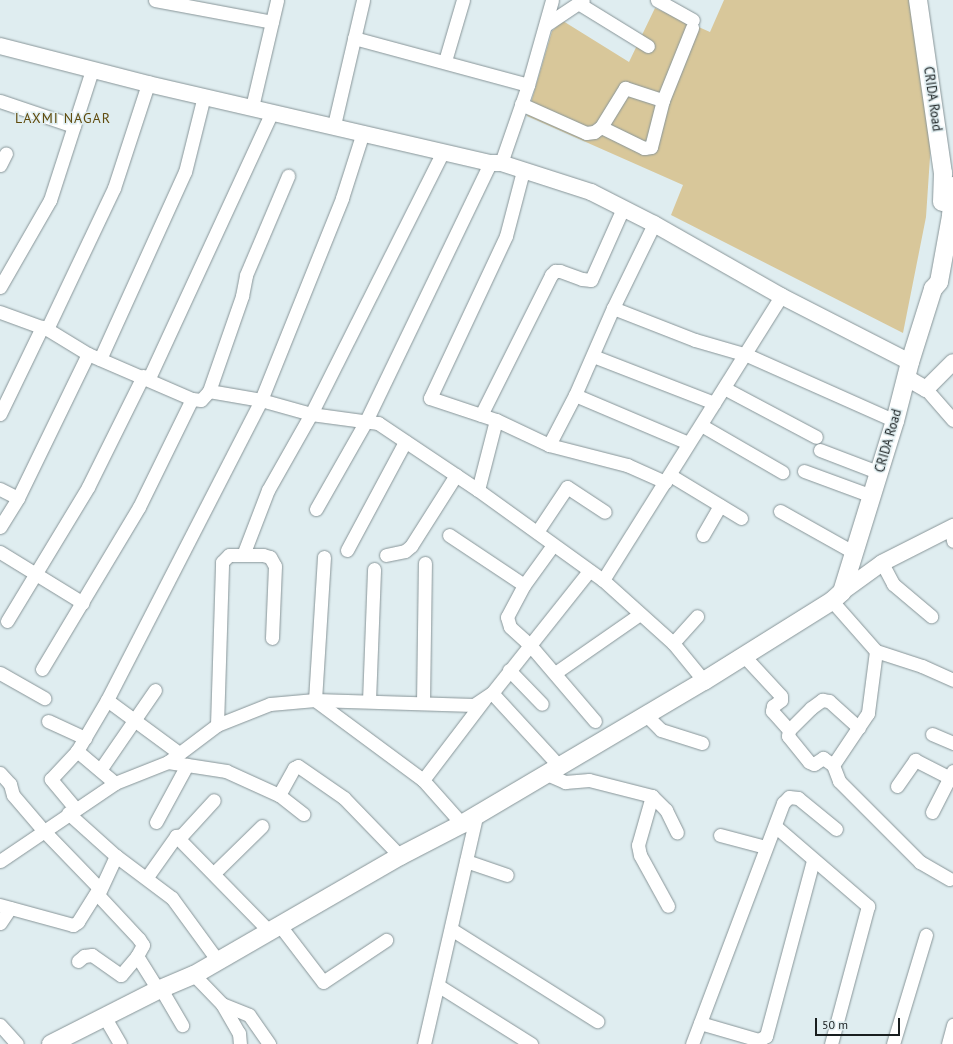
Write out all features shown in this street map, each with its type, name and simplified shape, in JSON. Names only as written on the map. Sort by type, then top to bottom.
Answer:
[{"type":"main road","name":"CRIDA Road","points":[[837,597],[880,473],[933,289],[929,281],[949,194],[943,173],[918,0]]},
{"type":"main road","name":"CRIDA Road","points":[[930,0],[953,164]]},
{"type":"main road","points":[[51,1044],[159,989],[194,974],[276,929],[400,856],[462,824],[477,813],[704,681],[837,597]]},
{"type":"street","points":[[155,0],[202,5],[272,22]]},
{"type":"street","points":[[252,107],[277,0]]},
{"type":"street","points":[[334,125],[363,0]]},
{"type":"street","points":[[445,61],[463,0]]},
{"type":"street","points":[[316,509],[366,421],[495,163],[528,85],[547,24],[552,0]]},
{"type":"street","points":[[601,127],[648,148],[663,100],[693,24],[657,0]]},
{"type":"street","points":[[547,24],[581,2],[648,46]]},
{"type":"street","points":[[354,38],[445,61],[528,85]]},
{"type":"street","points":[[0,47],[148,84],[334,125],[495,163],[591,192],[654,224],[909,370],[953,420]]},
{"type":"street","points":[[0,287],[50,200],[92,70]]},
{"type":"street","points":[[0,414],[45,328],[114,188],[148,84]]},
{"type":"street","points":[[521,104],[577,131],[594,132],[601,127],[625,88],[663,100]]},
{"type":"street","points":[[0,527],[18,498],[94,356],[185,172],[204,96]]},
{"type":"street","points":[[0,101],[74,126]]},
{"type":"street","points":[[7,621],[88,487],[146,377],[272,112]]},
{"type":"street","points":[[218,961],[172,898],[147,877],[116,856],[71,810],[51,779],[77,751],[107,700],[261,400],[342,198],[363,132]]},
{"type":"street","points":[[243,555],[268,490],[311,414],[444,152]]},
{"type":"street","points":[[0,165],[6,153]]},
{"type":"street","points":[[523,171],[506,236],[430,398],[496,420],[549,445],[627,465],[667,478],[740,518]]},
{"type":"street","points":[[0,312],[45,328],[94,356],[146,377],[192,400],[202,400],[209,391],[242,296],[246,276],[288,176]]},
{"type":"street","points":[[481,415],[551,275],[560,271],[582,279],[591,280],[622,208]]},
{"type":"street","points":[[549,445],[575,395],[613,308],[654,224]]},
{"type":"street","points":[[603,580],[714,402],[747,355],[782,296]]},
{"type":"street","points":[[613,308],[695,340],[747,355],[895,421]]},
{"type":"street","points":[[593,356],[714,402]]},
{"type":"street","points":[[926,389],[953,362]]},
{"type":"street","points":[[724,388],[818,444],[880,473]]},
{"type":"street","points":[[209,391],[261,400],[311,414],[378,423],[478,490],[603,580],[673,642],[704,681]]},
{"type":"street","points":[[575,395],[688,443]]},
{"type":"street","points":[[42,668],[83,603],[139,507],[192,400]]},
{"type":"street","points":[[478,490],[496,420]]},
{"type":"street","points":[[701,425],[782,472]]},
{"type":"street","points":[[347,550],[405,442]]},
{"type":"street","points":[[804,470],[872,496]]},
{"type":"street","points":[[386,555],[405,551],[412,546],[456,475]]},
{"type":"street","points":[[537,532],[567,487],[605,512]]},
{"type":"street","points":[[0,489],[18,498]]},
{"type":"street","points":[[703,535],[720,506]]},
{"type":"street","points":[[780,511],[853,552]]},
{"type":"street","points":[[952,532],[882,563],[837,597],[876,651],[922,666],[953,680]]},
{"type":"street","points":[[449,536],[524,585]]},
{"type":"street","points":[[553,545],[524,585],[506,617],[510,626],[530,645],[595,721]]},
{"type":"street","points":[[0,552],[83,603]]},
{"type":"street","points":[[217,724],[221,566],[226,556],[263,555],[270,558],[275,566],[272,638]]},
{"type":"street","points":[[315,700],[324,557]]},
{"type":"street","points":[[423,703],[425,563]]},
{"type":"street","points":[[882,563],[893,584],[931,616]]},
{"type":"street","points":[[369,701],[374,569]]},
{"type":"street","points":[[423,780],[589,571]]},
{"type":"street","points":[[555,673],[640,614]]},
{"type":"street","points":[[673,642],[697,616]]},
{"type":"street","points":[[833,765],[859,728],[870,708],[876,651]]},
{"type":"street","points":[[744,656],[781,696],[781,700],[773,706],[772,711],[789,730]]},
{"type":"street","points":[[509,670],[542,704]]},
{"type":"street","points":[[0,673],[44,698]]},
{"type":"street","points":[[100,770],[155,690]]},
{"type":"street","points":[[0,860],[71,810],[115,783],[168,762],[217,724],[270,704],[315,700],[474,704],[489,696]]},
{"type":"street","points":[[489,696],[565,782],[589,780],[652,796],[666,810],[677,833]]},
{"type":"street","points":[[107,700],[135,718],[179,753]]},
{"type":"street","points":[[315,700],[423,780],[462,824]]},
{"type":"street","points":[[859,728],[829,701],[822,700],[811,708],[789,730],[788,736],[809,762],[814,764],[823,758],[833,765],[839,781],[920,862],[952,877]]},
{"type":"street","points":[[646,714],[661,730],[702,743]]},
{"type":"street","points":[[48,721],[85,738]]},
{"type":"street","points":[[932,734],[953,743]]},
{"type":"street","points":[[77,751],[115,783]]},
{"type":"street","points":[[897,786],[915,760],[952,774],[932,812]]},
{"type":"street","points":[[168,762],[226,771],[279,796],[303,814]]},
{"type":"street","points":[[156,822],[187,765]]},
{"type":"street","points":[[279,796],[294,768],[298,766],[344,798],[400,856]]},
{"type":"street","points":[[0,773],[10,784],[13,795],[43,830],[99,888]]},
{"type":"street","points":[[652,796],[638,845],[640,855],[668,906]]},
{"type":"street","points":[[692,1044],[765,847],[775,826],[783,803],[793,796],[836,829]]},
{"type":"street","points":[[147,877],[176,836],[182,835],[214,800]]},
{"type":"street","points":[[424,1044],[439,986],[477,813]]},
{"type":"street","points":[[214,873],[262,826]]},
{"type":"street","points":[[775,826],[868,906],[831,1044]]},
{"type":"street","points":[[720,835],[765,847]]},
{"type":"street","points":[[176,836],[214,873],[276,929],[323,982],[386,940]]},
{"type":"street","points":[[0,923],[5,906],[73,925],[78,922],[99,888],[116,856]]},
{"type":"street","points":[[700,1023],[759,1040],[766,1036],[813,860]]},
{"type":"street","points":[[466,861],[507,875]]},
{"type":"street","points":[[78,961],[84,956],[92,955],[121,975],[143,946],[141,942],[104,903],[98,895],[99,888]]},
{"type":"street","points":[[451,929],[597,1021]]},
{"type":"street","points":[[893,1044],[926,935]]},
{"type":"street","points":[[136,956],[182,1025]]},
{"type":"street","points":[[194,974],[222,1004],[239,1033],[240,1044]]},
{"type":"street","points":[[439,986],[531,1044]]},
{"type":"street","points":[[222,1004],[249,1015],[269,1044]]},
{"type":"street","points":[[104,1016],[120,1044]]},
{"type":"street","points":[[0,1025],[17,1044]]},
{"type":"street","points":[[948,1044],[953,1027]]},
{"type":"shaded area","points":[[724,0],[913,0],[932,127],[926,217],[903,333],[671,215],[683,185],[527,116],[552,31],[563,21],[629,62],[655,8],[710,32]]},
{"type":"district","name":"LAXMI NAGAR","points":[[63,118]]}]
